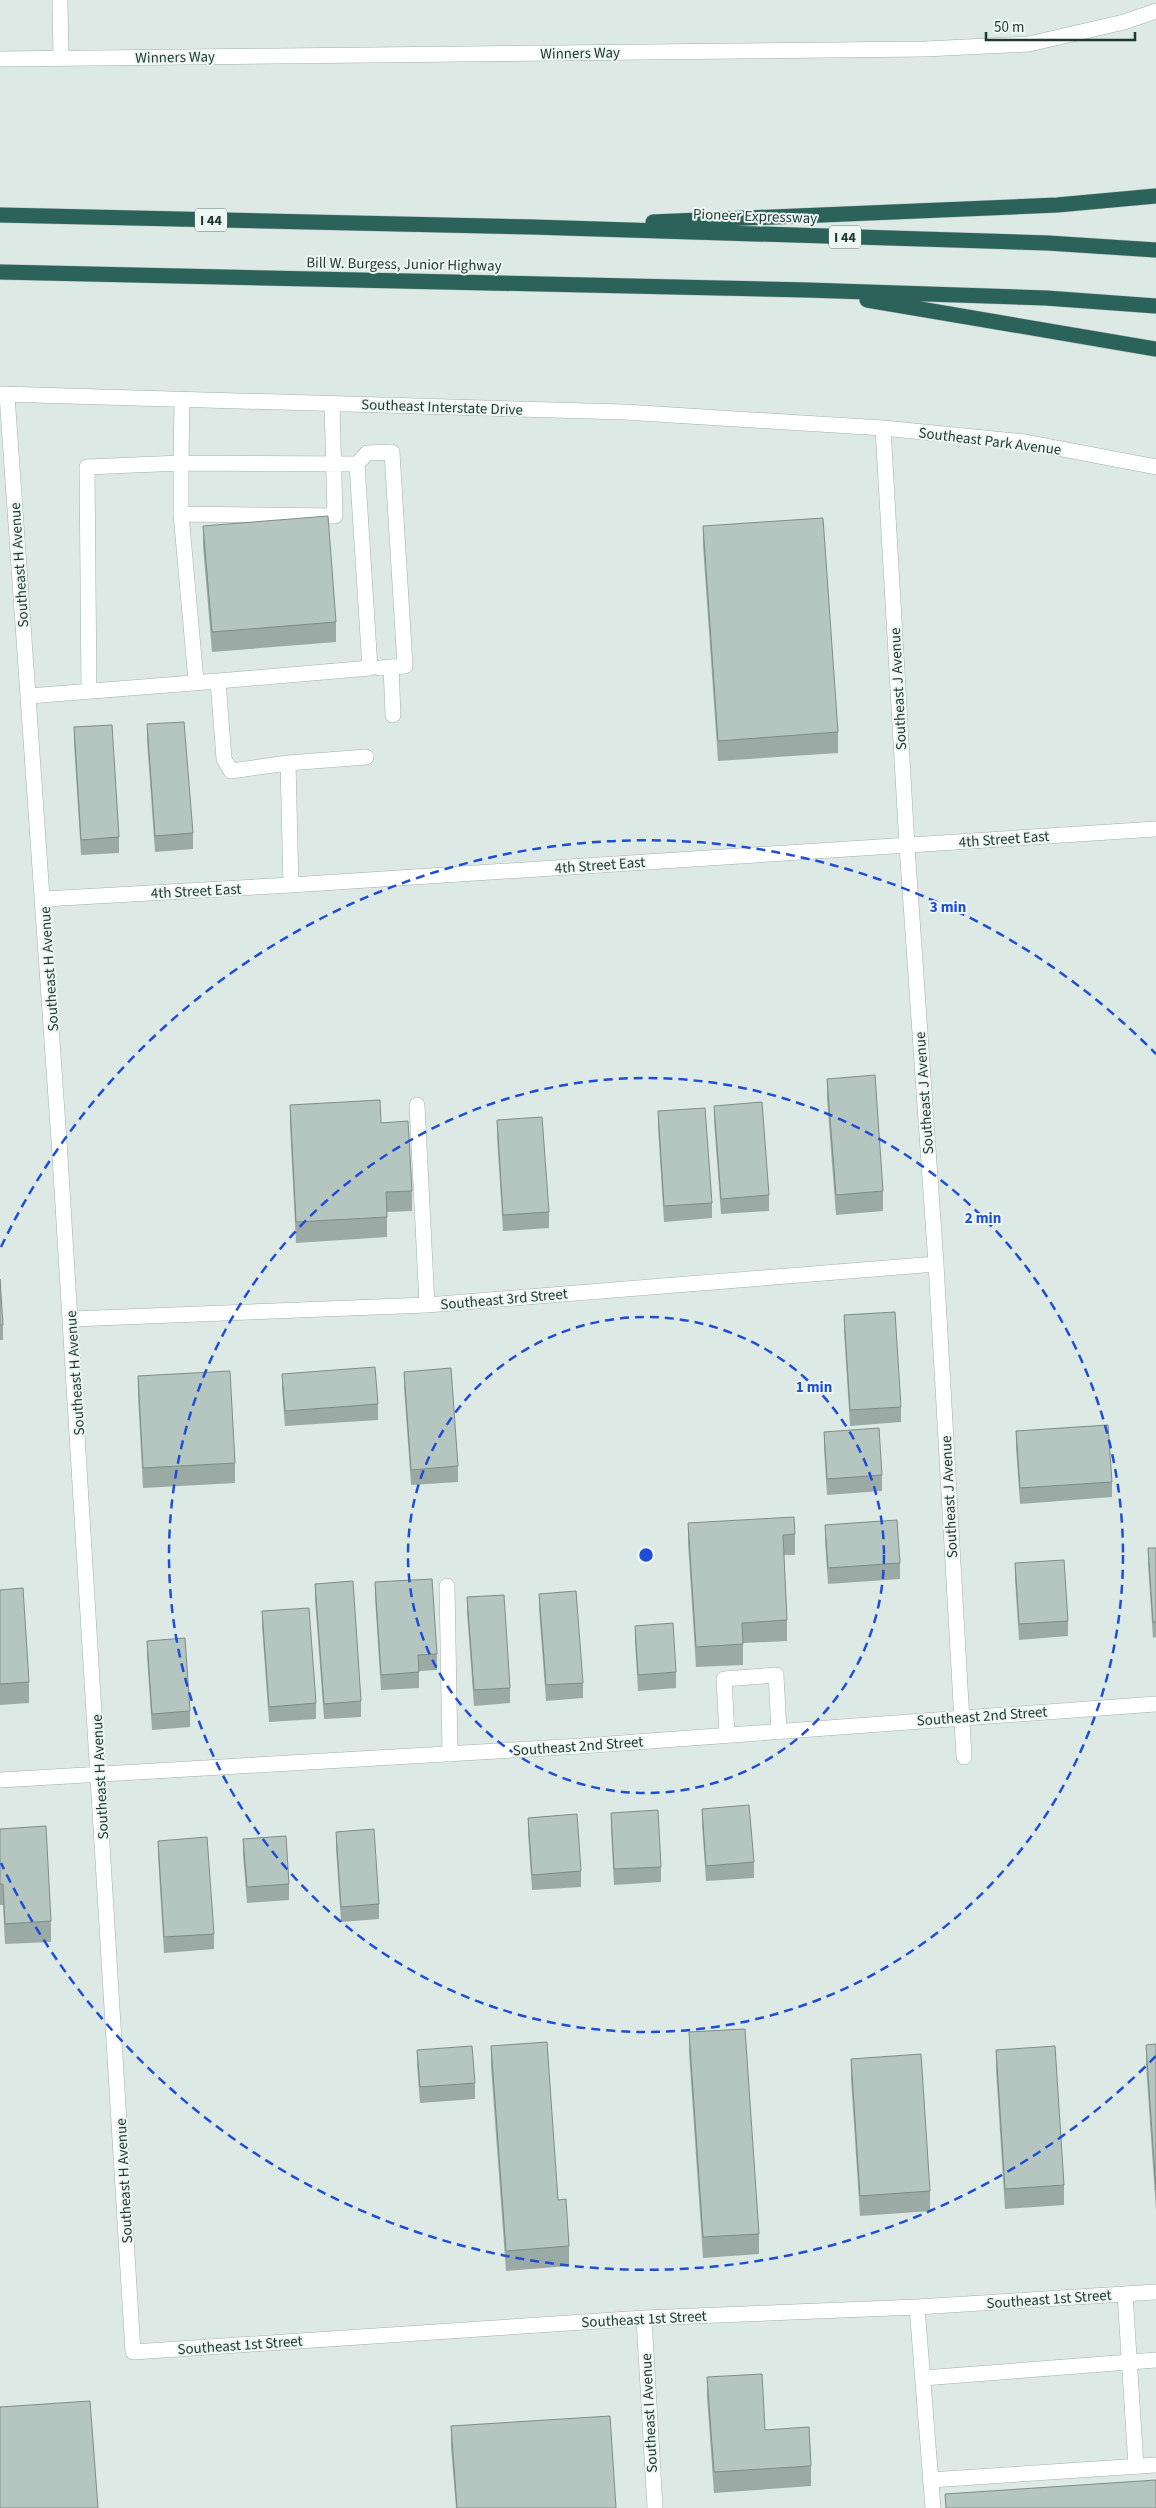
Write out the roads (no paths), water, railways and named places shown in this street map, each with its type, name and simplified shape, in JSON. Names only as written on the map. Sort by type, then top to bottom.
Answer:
[{"type":"highway","points":[[533,227],[1056,205],[1156,196]]},
{"type":"highway","name":"I 44","points":[[0,215],[533,227]]},
{"type":"highway","name":"Pioneer Expressway","points":[[533,227],[1048,243],[1156,250]]},
{"type":"highway","name":"Bill W. Burgess, Junior Highway","points":[[0,272],[807,290]]},
{"type":"highway","points":[[807,290],[1046,298],[1156,306]]},
{"type":"highway","points":[[807,290],[1156,350]]},
{"type":"street","points":[[60,0],[61,58]]},
{"type":"street","name":"Winners Way","points":[[0,58],[925,49],[1029,44],[1124,22],[1156,11]]},
{"type":"street","name":"Southeast Interstate Drive","points":[[3,395],[624,412],[883,428]]},
{"type":"street","name":"Southeast H Avenue","points":[[3,395],[29,696],[72,1319],[133,2352]]},
{"type":"street","points":[[182,400],[181,514],[196,681]]},
{"type":"street","points":[[181,514],[335,516],[332,404]]},
{"type":"street","name":"Southeast Park Avenue","points":[[883,428],[1025,442],[1156,467]]},
{"type":"street","name":"Southeast J Avenue","points":[[883,428],[936,1264],[964,1757]]},
{"type":"street","points":[[29,696],[89,691],[196,681],[406,666],[392,452],[367,453],[357,464],[181,463],[87,467],[89,691]]},
{"type":"street","points":[[357,464],[370,668]]},
{"type":"street","points":[[391,667],[393,715]]},
{"type":"street","points":[[218,680],[224,759],[231,771],[288,763],[366,757]]},
{"type":"street","points":[[288,763],[291,885]]},
{"type":"street","name":"4th Street East","points":[[44,899],[291,885],[1156,829]]},
{"type":"street","points":[[417,1104],[427,1305]]},
{"type":"street","name":"Southeast 3rd Street","points":[[72,1319],[427,1305],[936,1264]]},
{"type":"street","points":[[447,1586],[450,1754]]},
{"type":"street","points":[[727,1735],[724,1679],[776,1676],[779,1731]]},
{"type":"street","name":"Southeast 2nd Street","points":[[0,1780],[450,1754],[1156,1704]]},
{"type":"street","name":"Southeast 1st Street","points":[[133,2352],[644,2318],[917,2307],[1156,2292]]},
{"type":"street","points":[[1125,2294],[1136,2466]]},
{"type":"street","points":[[917,2307],[932,2508]]},
{"type":"street","name":"Southeast I Avenue","points":[[644,2318],[655,2508]]},
{"type":"street","points":[[922,2378],[1156,2360]]},
{"type":"street","points":[[930,2480],[1156,2465]]}]
